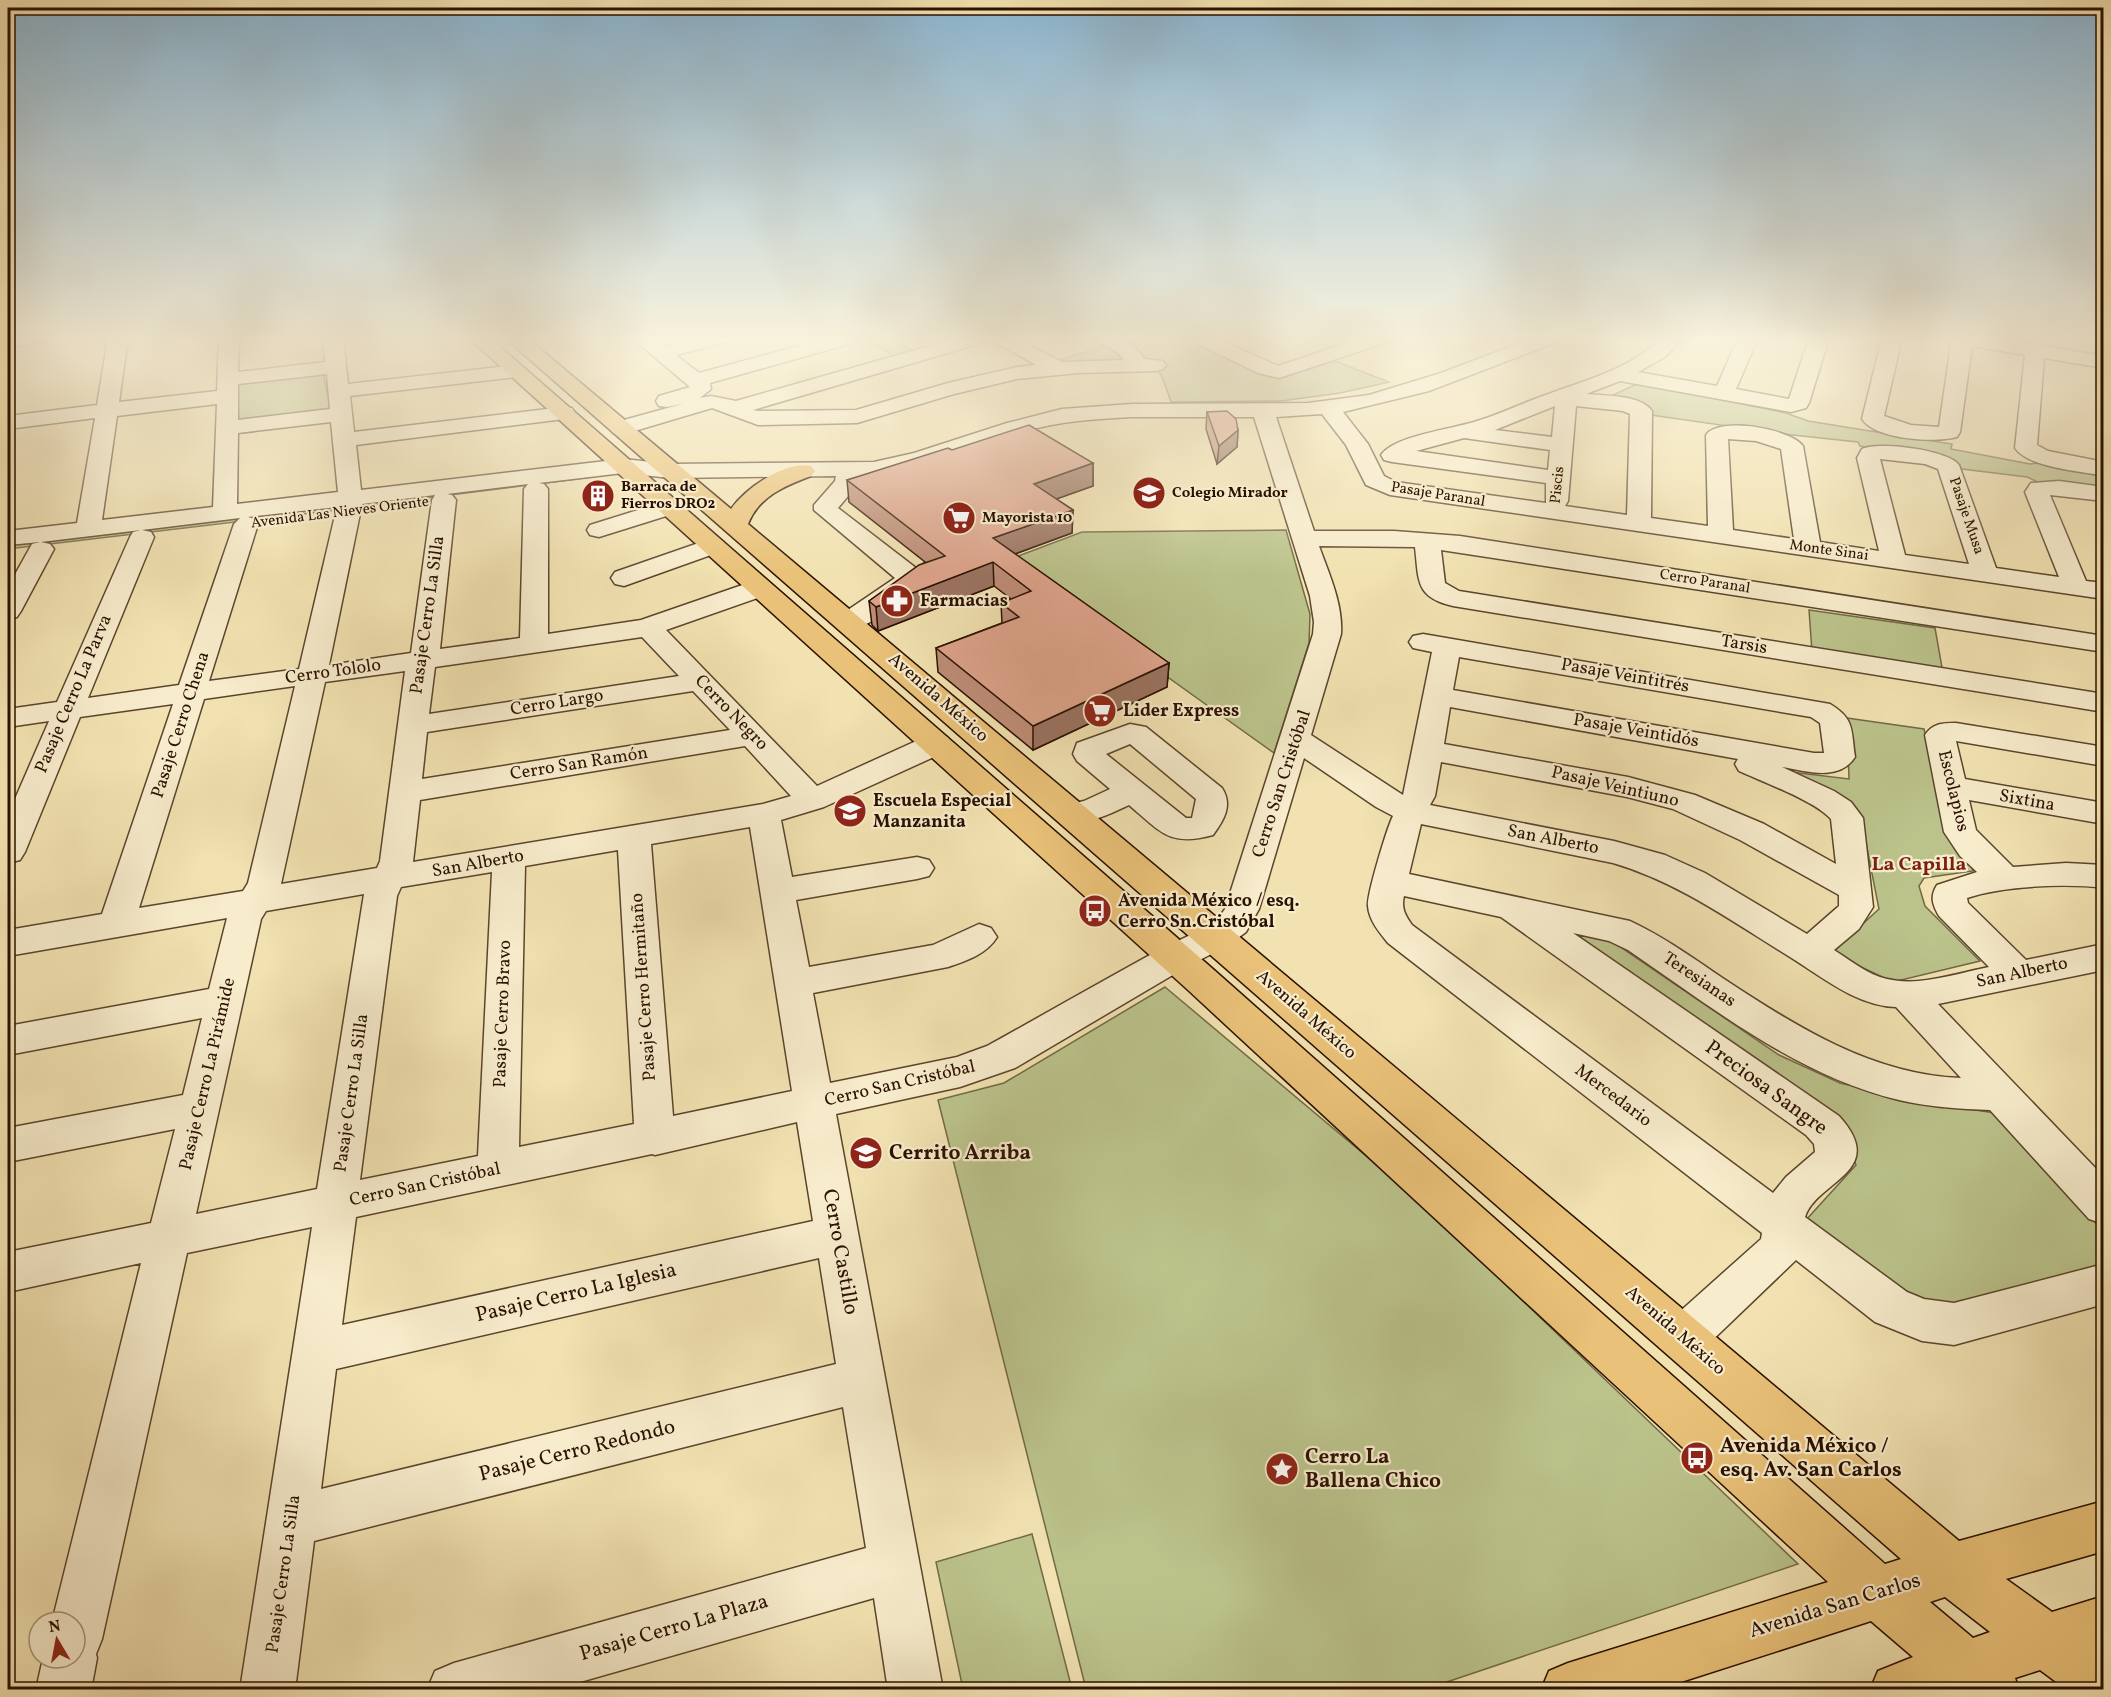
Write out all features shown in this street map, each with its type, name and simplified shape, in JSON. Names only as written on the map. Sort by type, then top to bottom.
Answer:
[{"type":"main road","name":"Avenida México","points":[[569,417],[670,507],[724,535],[849,622],[1952,1569],[2045,1642],[2103,1683]]},
{"type":"main road","name":"Avenida México","points":[[608,417],[671,471],[724,535],[760,588],[1174,957],[1879,1593],[1979,1679]]},
{"type":"main road","points":[[724,535],[742,507],[755,495],[803,471]]},
{"type":"main road","points":[[1071,865],[1083,873],[1103,877],[1122,870],[1127,861]]},
{"type":"main road","name":"Avenida San Carlos","points":[[1568,1689],[1952,1569],[2103,1526]]},
{"type":"main road","points":[[1897,1689],[1979,1679],[2045,1642],[2103,1622]]},
{"type":"street","points":[[8,422],[48,417]]},
{"type":"street","points":[[88,529],[106,417]]},
{"type":"street","name":"Pasaje Cerro Chena","points":[[116,925],[192,692],[236,518],[227,417]]},
{"type":"street","points":[[227,428],[315,417]]},
{"type":"street","name":"Pasaje Cerro La Pirámide","points":[[82,1610],[244,919],[265,883],[350,505],[341,417]]},
{"type":"street","points":[[344,440],[530,417]]},
{"type":"street","points":[[614,422],[628,417]]},
{"type":"street","points":[[614,422],[637,417]]},
{"type":"street","points":[[755,417],[798,417]]},
{"type":"street","name":"Avenida Las Nieves Oriente","points":[[8,538],[88,529],[236,518],[629,472],[848,471],[904,464],[1023,425],[1058,417]]},
{"type":"street","name":"Cerro San Cristóbal","points":[[8,1272],[655,1138],[983,1065],[1001,1057],[1174,957],[1215,937],[1234,923],[1242,909],[1325,647],[1328,622],[1325,602],[1265,417]]},
{"type":"street","name":"Pasaje Paranal","points":[[1336,417],[1353,437],[1374,480],[1384,486],[1566,513]]},
{"type":"street","points":[[1392,455],[1406,447],[1465,432],[1506,417]]},
{"type":"street","name":"Piscis","points":[[1565,417],[1558,478],[1566,513],[1572,562]]},
{"type":"street","points":[[1639,523],[1641,417]]},
{"type":"street","points":[[1872,417],[1876,422],[1943,435],[1949,432],[1951,417]]},
{"type":"street","points":[[2029,417],[2026,448],[2041,457],[2103,469]]},
{"type":"street","points":[[1465,432],[1562,445]]},
{"type":"street","points":[[1721,535],[1717,436],[1721,432],[1780,438],[1792,444],[1808,548]]},
{"type":"street","points":[[1361,451],[1558,478]]},
{"type":"street","name":"Pasaje Musa","points":[[1894,560],[1868,456],[1874,452],[1942,461],[1949,467],[1985,574]]},
{"type":"street","points":[[848,471],[847,483],[826,505],[826,510],[907,573],[909,580],[849,622]]},
{"type":"street","name":"Avenida Las Nieves Oriente","points":[[350,505],[444,500],[536,489],[629,472]]},
{"type":"street","points":[[2076,586],[2037,492],[2039,488],[2050,487],[2103,494]]},
{"type":"street","points":[[534,644],[536,489]]},
{"type":"street","name":"Pasaje Cerro La Silla","points":[[267,1689],[380,896],[397,861],[419,671],[426,651],[444,500]]},
{"type":"street","points":[[599,530],[670,507]]},
{"type":"street","name":"Piscis","points":[[1542,557],[1547,518],[1566,513]]},
{"type":"street","name":"Monte Sinai","points":[[1566,513],[2103,591]]},
{"type":"street","name":"Avenida Las Nieves Oriente","points":[[8,553],[142,537],[236,518]]},
{"type":"street","points":[[624,578],[724,535]]},
{"type":"street","name":"Pasaje Cerro La Parva","points":[[8,852],[142,537]]},
{"type":"street","name":"Cerro Paranal","points":[[1305,539],[1376,538],[1428,541],[2103,644]]},
{"type":"street","name":"Tarsis","points":[[1428,541],[1432,585],[1440,593],[1453,598],[2103,703]]},
{"type":"street","points":[[8,610],[40,549]]},
{"type":"street","name":"Cerro Tololo","points":[[8,718],[648,627],[760,588]]},
{"type":"street","name":"Cerro Negro","points":[[648,627],[813,800]]},
{"type":"street","name":"Mercedario","points":[[1435,644],[1438,696],[1419,796],[1405,824],[1389,881],[1385,911],[1400,934],[1891,1307],[1922,1320],[1939,1324],[1968,1321],[2103,1284]]},
{"type":"street","name":"Pasaje Veintitrés","points":[[1435,644],[1801,706],[1827,713],[1835,723],[1840,757],[1834,762],[1772,765]]},
{"type":"street","name":"Cerro Largo","points":[[414,725],[700,681]]},
{"type":"street","name":"Pasaje Veintidós","points":[[1438,696],[1692,741],[1772,765]]},
{"type":"street","name":"Escolapios","points":[[2006,880],[1976,852],[1960,832],[1940,738],[1944,732],[1956,732],[2103,758]]},
{"type":"street","name":"Cerro San Ramón","points":[[406,792],[752,736]]},
{"type":"street","name":"San Alberto","points":[[1296,739],[1387,800],[1412,812],[1614,852],[1653,862],[1693,881],[1870,988],[1884,993],[1907,995],[2103,957]]},
{"type":"street","name":"San Alberto","points":[[8,944],[764,814],[813,800],[936,744]]},
{"type":"street","name":"Pasaje Veintiuno","points":[[1427,750],[1628,787],[1684,802],[1752,832],[1856,890]]},
{"type":"street","points":[[1772,765],[1844,813],[1849,823],[1856,907],[1852,914],[1808,951]]},
{"type":"street","points":[[8,784],[38,780]]},
{"type":"street","name":"Sixtina","points":[[1951,787],[2103,814]]},
{"type":"street","points":[[1086,825],[1107,826],[1141,799]]},
{"type":"street","name":"Cerro Castillo","points":[[764,814],[916,1689]]},
{"type":"street","name":"Pasaje Cerro Hermitaño","points":[[634,837],[655,1138]]},
{"type":"street","points":[[1976,852],[2046,865],[2070,874]]},
{"type":"street","name":"Pasaje Cerro Bravo","points":[[498,1170],[508,858]]},
{"type":"street","points":[[778,891],[917,868]]},
{"type":"street","points":[[2018,974],[1955,912],[1948,893],[1957,888],[2006,880],[2070,874],[2103,877]]},
{"type":"street","name":"Teresianas","points":[[1389,881],[1609,927],[1634,936],[1789,1040],[1848,1069],[1912,1089],[1962,1095],[2000,1095]]},
{"type":"street","name":"Preciosa Sangre","points":[[1511,907],[1827,1130],[1836,1145],[1833,1161],[1785,1209],[1784,1235],[1779,1250],[1683,1338]]},
{"type":"street","points":[[794,983],[935,958],[953,952],[979,937]]},
{"type":"street","points":[[1907,995],[2103,1206]]},
{"type":"street","points":[[8,1040],[225,1000]]},
{"type":"street","points":[[8,1145],[200,1108]]},
{"type":"street","name":"Pasaje Cerro La Iglesia","points":[[315,1352],[837,1234]]},
{"type":"street","name":"Pasaje Cerro Redondo","points":[[291,1521],[862,1380]]},
{"type":"street","name":"Pasaje Cerro La Plaza","points":[[454,1689],[894,1566]]},
{"type":"street","points":[[63,1689],[67,1670]]},
{"type":"green space","points":[[238,417],[288,417],[239,423]]},
{"type":"green space","points":[[1666,417],[1798,417],[1808,421],[1952,444],[1951,449],[2030,464],[2049,462],[2103,472],[2103,493],[2044,485],[2027,477],[1962,469],[1950,460],[1860,446],[1858,442]]},
{"type":"green space","points":[[588,473],[592,477],[355,507],[356,501]]},
{"type":"green space","points":[[345,502],[345,509],[8,549],[8,543]]},
{"type":"green space","points":[[1286,530],[1310,614],[1309,643],[1274,753],[1005,561],[1082,532]]},
{"type":"green space","points":[[1809,610],[1935,628],[1943,673],[1812,652]]},
{"type":"green space","points":[[1847,718],[1924,729],[1949,836],[1971,863],[1973,871],[1924,878],[1919,886],[1925,906],[1980,961],[1893,982],[1831,953],[1879,909],[1860,813],[1787,775],[1791,772],[1849,779]]},
{"type":"green space","points":[[1579,931],[1610,940],[1779,1055],[1840,1083],[1912,1100],[1995,1113],[2103,1231],[2103,1268],[1931,1309],[1806,1220],[1856,1165],[1849,1147],[1582,942]]},
{"type":"green space","points":[[1165,987],[1409,1192],[1798,1564],[1426,1689],[1086,1689],[938,1100],[1004,1083]]},
{"type":"green space","points":[[1032,1534],[1072,1689],[963,1689],[936,1562]]},
{"type":"building","points":[[1209,417],[1234,417],[1238,430],[1219,446]]},
{"type":"building","points":[[1029,425],[1093,463],[1034,484],[1073,510],[993,538],[1169,663],[1033,726],[936,648],[1019,617],[1001,603],[1031,591],[993,562],[876,607],[869,601],[919,565],[945,556],[847,480]]},
{"type":"place","name":"Colegio Mirador","points":[[1149,493]]},
{"type":"place","name":"Barraca de Fierros DRO2","points":[[598,496]]},
{"type":"place","name":"Mayorista 10","points":[[959,518]]},
{"type":"place","name":"Farmacias","points":[[897,601]]},
{"type":"place","name":"Lider Express","points":[[1100,711]]},
{"type":"place","name":"Escuela Especial Manzanita","points":[[850,811]]},
{"type":"place","name":"Avenida México / esq. Cerro Sn.Cristóbal","points":[[1095,911]]},
{"type":"place","name":"Cerrito Arriba","points":[[866,1153]]},
{"type":"place","name":"Avenida México / esq. Av. San Carlos","points":[[1697,1458]]},
{"type":"place","name":"Cerro La Ballena Chico","points":[[1282,1469]]},
{"type":"district","name":"La Capilla","points":[[1919,865]]}]
